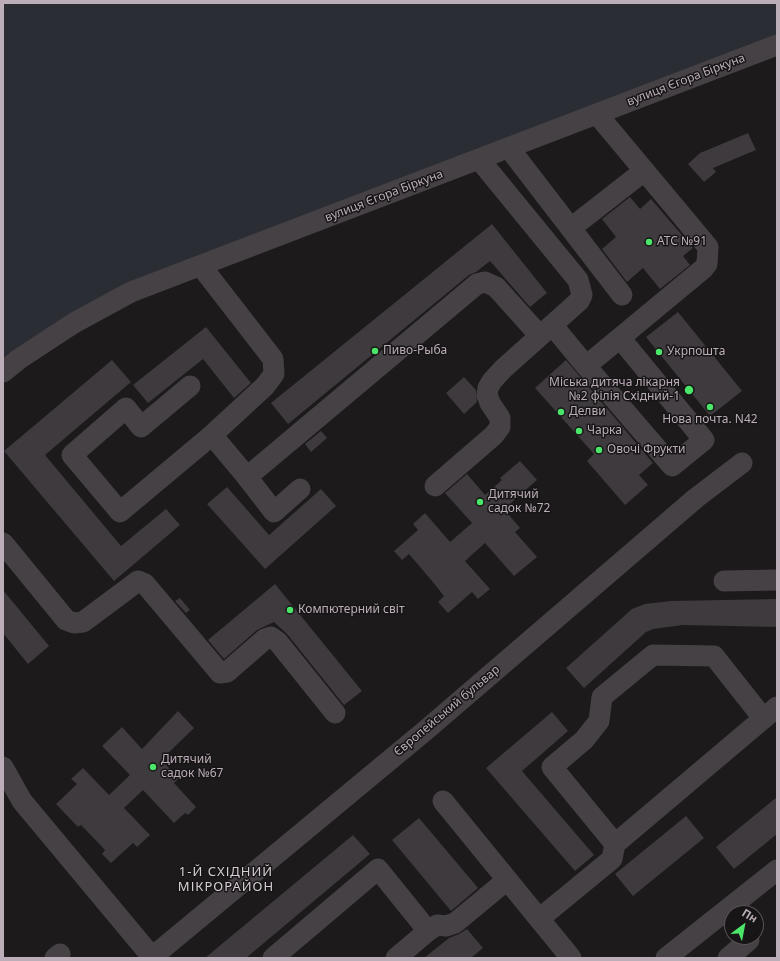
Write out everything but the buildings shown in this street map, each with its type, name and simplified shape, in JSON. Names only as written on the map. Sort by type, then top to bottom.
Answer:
[{"type":"street","name":"вулиця Єгора Біркуна","points":[[3,372],[19,359],[80,319],[131,292],[777,45]]},
{"type":"street","points":[[586,366],[703,269],[707,264],[708,247],[597,114]]},
{"type":"street","points":[[509,148],[622,295]]},
{"type":"street","points":[[435,486],[497,431],[500,426],[500,418],[490,403],[487,395],[488,388],[503,369],[580,301],[582,295],[582,287],[578,280],[479,159]]},
{"type":"street","points":[[571,228],[644,171]]},
{"type":"street","points":[[190,386],[141,427],[126,408],[72,454],[120,512],[212,435],[265,386],[274,374],[273,359],[201,266]]},
{"type":"street","points":[[247,477],[477,284],[484,282],[496,287],[586,366],[672,466],[704,440],[620,338]]},
{"type":"street","points":[[212,435],[274,512],[300,489]]},
{"type":"street","name":"Європейський бульвар","points":[[151,958],[426,730],[696,498],[742,463]]},
{"type":"street","points":[[3,543],[66,620],[74,623],[83,622],[138,581],[145,584],[220,673],[227,672],[265,639],[271,637],[278,642],[335,713]]},
{"type":"street","points":[[724,582],[777,580]]},
{"type":"street","points":[[539,919],[612,859],[615,844],[770,712],[714,656],[653,655],[602,697],[599,720],[584,740],[552,767],[615,844]]},
{"type":"street","points":[[3,767],[22,801],[151,958]]},
{"type":"street","points":[[443,800],[571,958]]},
{"type":"street","points":[[273,958],[378,869],[428,931]]},
{"type":"street","points":[[741,905],[777,870]]},
{"type":"street","points":[[396,958],[428,931],[437,926],[446,926],[455,923],[507,880]]},
{"type":"street","points":[[666,958],[724,920]]},
{"type":"street","points":[[728,958],[743,945]]},
{"type":"shaded area","points":[[3,3],[777,3],[777,45],[201,266],[3,372]]},
{"type":"place","name":"АТС №91","points":[[649,242]]},
{"type":"place","name":"Пиво-Рыба","points":[[375,351]]},
{"type":"place","name":"Укрпошта","points":[[659,352]]},
{"type":"place","name":"Міська дитяча лікарня №2 філія Східний-1","points":[[689,390]]},
{"type":"place","name":"Нова почта. N42","points":[[710,407]]},
{"type":"place","name":"Делви","points":[[561,412]]},
{"type":"place","name":"Чарка","points":[[579,431]]},
{"type":"place","name":"Овочі Фрукти","points":[[599,450]]},
{"type":"place","name":"Дитячий садок №72","points":[[480,502]]},
{"type":"place","name":"Компютерний світ","points":[[290,610]]},
{"type":"place","name":"Дитячий садок №67","points":[[153,767]]},
{"type":"district","name":"1-Й СХІДНИЙ МІКРОРАЙОН","points":[[226,880]]}]
